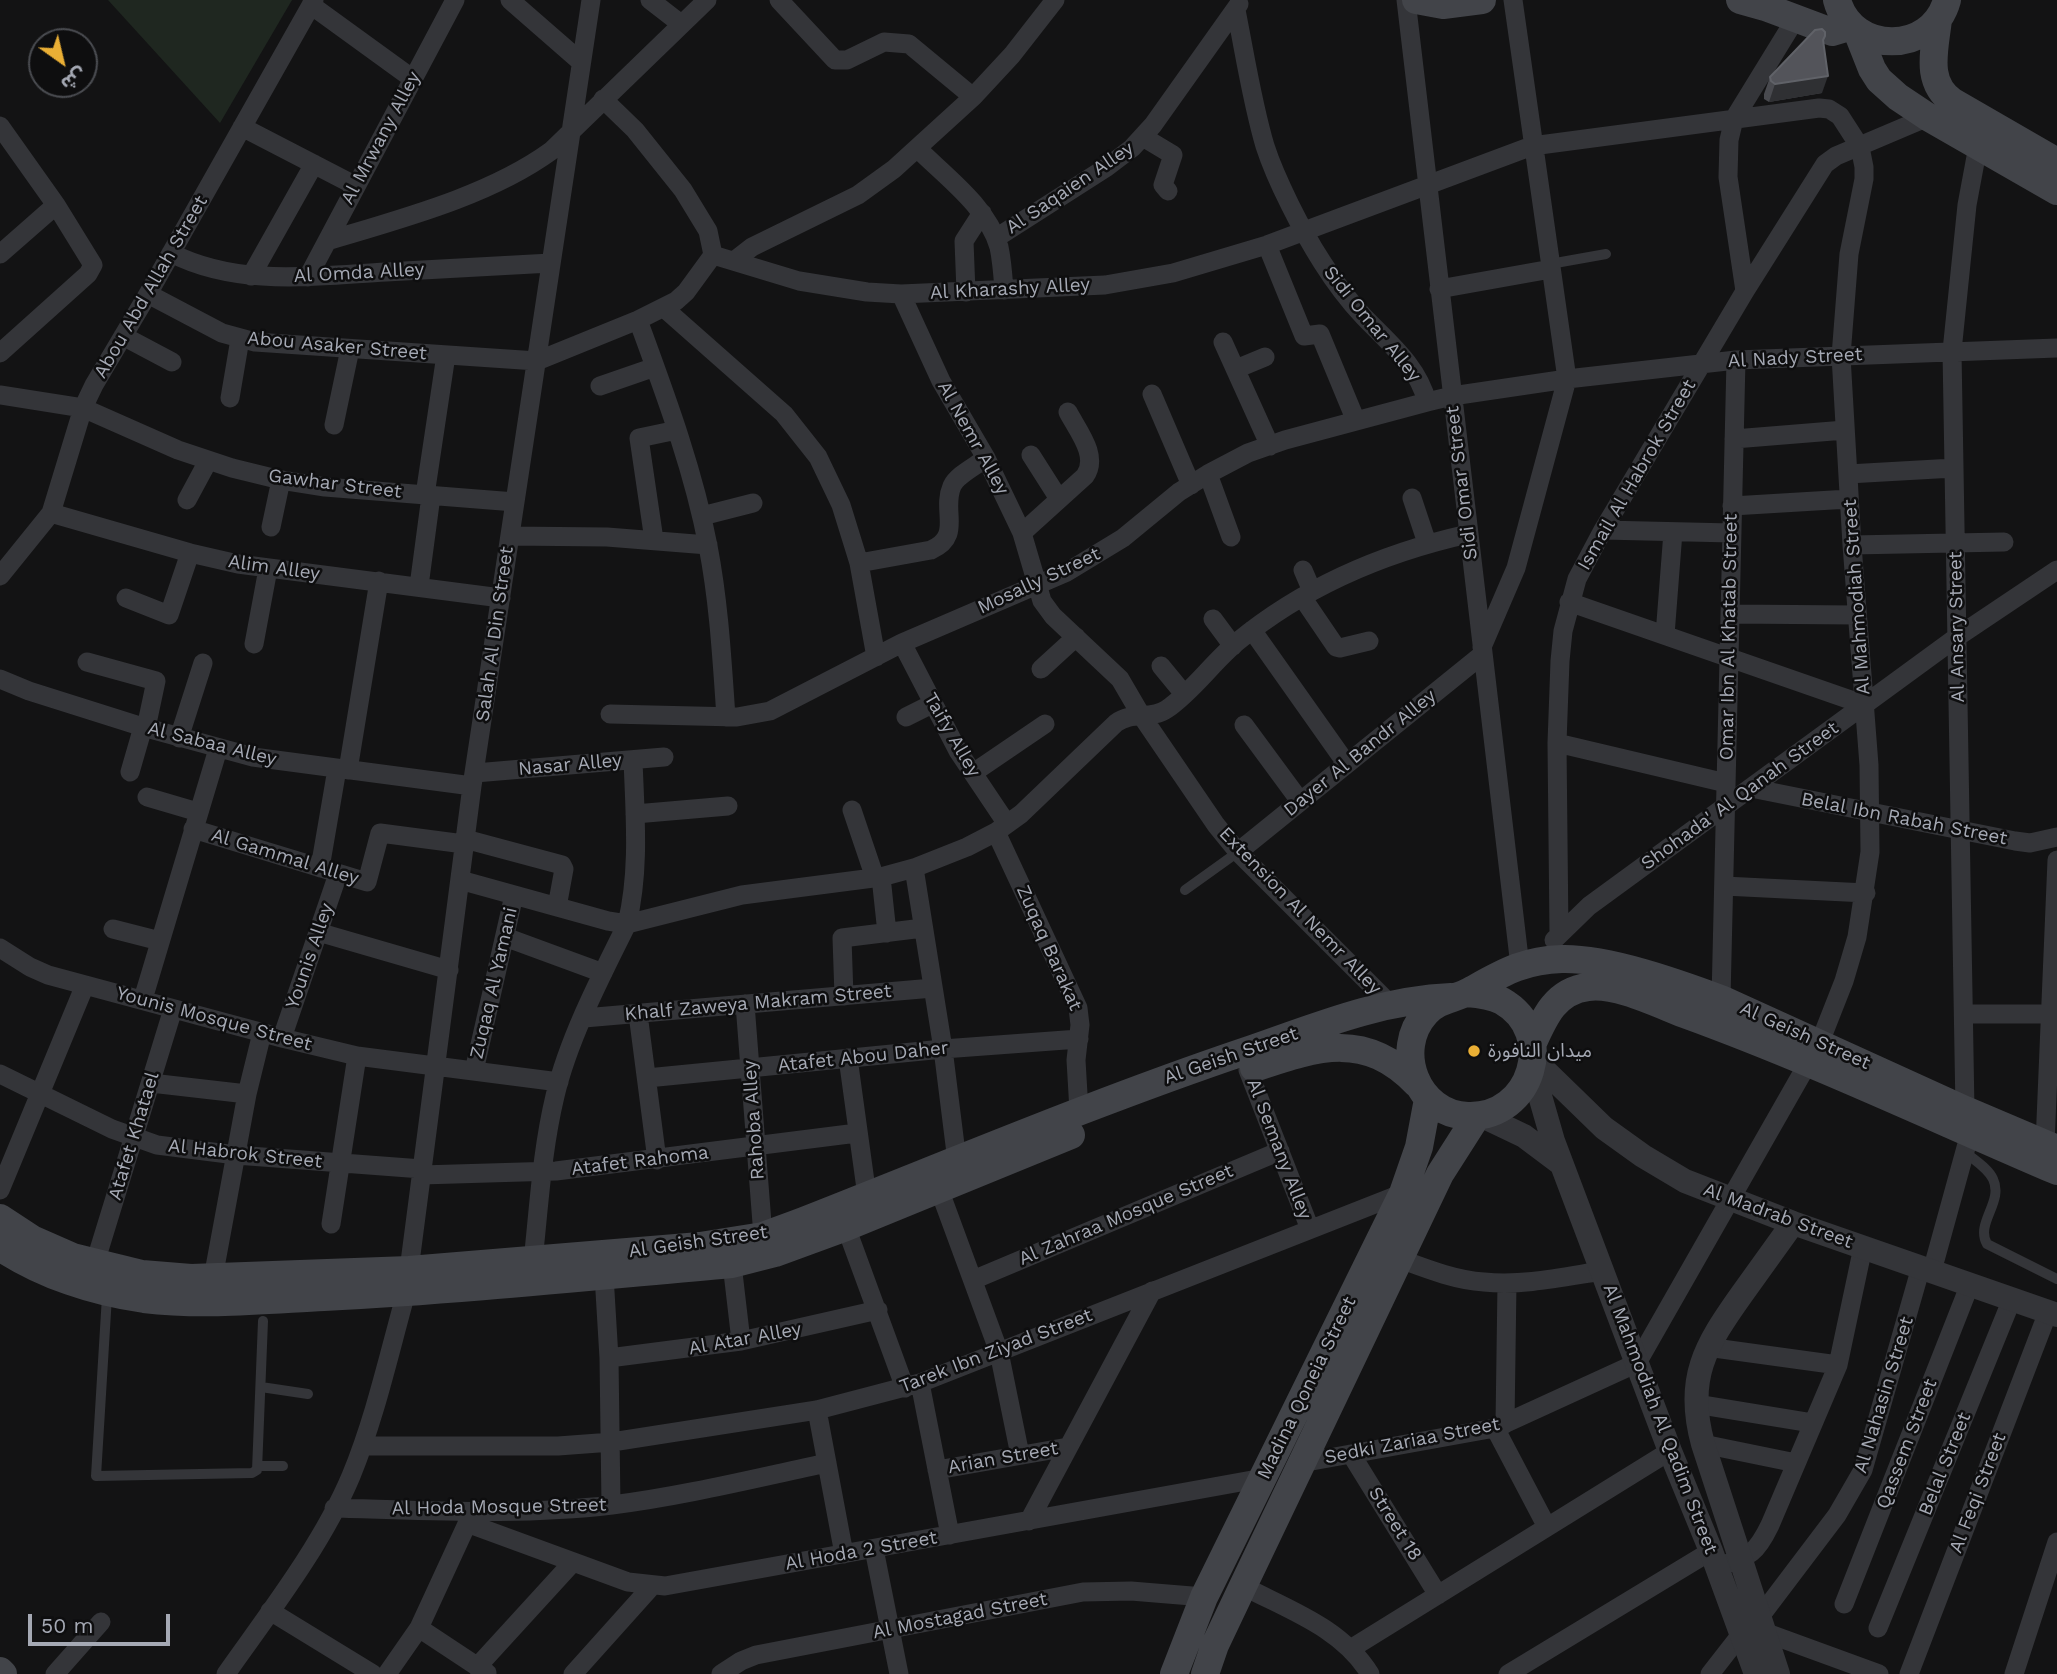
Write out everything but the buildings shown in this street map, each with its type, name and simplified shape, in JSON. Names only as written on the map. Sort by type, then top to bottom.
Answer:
[{"type":"main road","points":[[1416,0],[1443,5],[1482,0]]},
{"type":"main road","points":[[1772,6],[1832,32],[1842,29],[1848,18]]},
{"type":"main road","points":[[1848,18],[1870,38],[1900,42],[1915,38],[1928,30],[1943,10]]},
{"type":"main road","points":[[1943,10],[1933,72],[1939,90],[1953,102],[2057,162]]},
{"type":"main road","points":[[1848,18],[1879,80],[1898,97],[2057,191]]},
{"type":"main road","name":"Al Geish Street","points":[[0,1247],[57,1276],[107,1292],[143,1298],[198,1286],[604,1275],[732,1264],[775,1253],[939,1189],[1079,1111],[1164,1079],[1390,1004],[1458,995],[1500,973],[1528,964],[1562,959],[1587,961],[1682,984],[1721,999],[1814,1053],[1967,1131],[2057,1171]]},
{"type":"main road","name":"Al Geish Street","points":[[1532,1057],[1548,1010],[1559,998],[1573,990],[1589,987],[1605,987],[1736,1033],[1814,1053]]},
{"type":"main road","points":[[1458,995],[1484,995],[1501,1001],[1516,1012],[1527,1027],[1532,1057],[1528,1079],[1513,1100],[1479,1116],[1450,1112],[1422,1091],[1412,1070],[1410,1055],[1417,1026],[1437,1003],[1458,995]]},
{"type":"main road","name":"Al Geish Street","points":[[407,1281],[533,1261],[700,1246],[763,1236],[957,1161],[1015,1147],[1128,1112],[1324,1047],[1341,1046],[1375,1053],[1391,1061],[1422,1091]]},
{"type":"main road","name":"Madina Qoneia Street","points":[[1174,1674],[1204,1597],[1403,1194],[1419,1147],[1422,1091]]},
{"type":"main road","name":"Madina Qoneia Street","points":[[1205,1674],[1215,1645],[1440,1174],[1479,1116]]},
{"type":"main road","name":"Al Geish Street","points":[[1967,1131],[2051,1146]]},
{"type":"main road","name":"Al Geish Street","points":[[0,1218],[52,1249],[95,1263],[198,1286]]},
{"type":"street","name":"Al Mrwany Alley","points":[[308,277],[455,0]]},
{"type":"street","points":[[510,0],[581,62]]},
{"type":"street","name":"Salah Al Din Street","points":[[226,1674],[307,1556],[350,1479],[363,1446],[407,1281],[473,780],[591,0]]},
{"type":"street","points":[[650,0],[681,24]]},
{"type":"street","points":[[327,241],[387,223],[505,179],[551,150],[707,0]]},
{"type":"street","points":[[779,0],[835,60],[847,60],[884,42],[909,44],[973,97]]},
{"type":"street","points":[[734,261],[752,247],[858,195],[894,169],[973,97],[1012,55],[1055,0]]},
{"type":"street","name":"Sidi Omar Street","points":[[1406,0],[1482,651],[1528,964]]},
{"type":"street","points":[[1482,651],[1516,568],[1566,379],[1513,0]]},
{"type":"street","points":[[312,2],[413,79]]},
{"type":"street","name":"Abou Abd Allah Street","points":[[0,576],[51,513],[83,408],[312,2]]},
{"type":"street","name":"Al Saqaien Alley","points":[[996,239],[1107,167],[1143,137],[1239,5]]},
{"type":"street","name":"Sidi Omar Alley","points":[[1239,5],[1264,144],[1277,176],[1321,261],[1341,289],[1411,367],[1424,389],[1427,402]]},
{"type":"street","points":[[1745,291],[1727,158],[1734,119],[1772,6]]},
{"type":"street","points":[[537,360],[676,302],[713,255],[708,231],[683,190],[635,130],[603,99]]},
{"type":"street","name":"Al Kharashy Alley","points":[[713,255],[766,272],[833,288],[901,294],[1105,285],[1173,273],[1267,245],[1532,146],[1829,108],[1840,116],[1860,147]]},
{"type":"street","name":"Ismail Al Habrok Street","points":[[1559,934],[1560,661],[1569,602],[1588,556],[1745,291],[1825,164],[1836,156],[1928,117]]},
{"type":"street","points":[[0,126],[56,205],[90,258],[92,268],[0,353]]},
{"type":"street","points":[[242,127],[356,187]]},
{"type":"street","name":"Al Saqaien Alley","points":[[1143,137],[1173,155],[1163,186],[1168,191]]},
{"type":"street","name":"Al Ansary Street","points":[[1967,1131],[1952,351],[1966,205],[1978,146]]},
{"type":"street","name":"Al Mahmodiah Street","points":[[1637,1363],[1814,1053],[1844,981],[1866,892],[1871,811],[1841,356],[1849,254],[1864,179],[1860,147]]},
{"type":"street","points":[[917,148],[982,213],[996,239],[1004,290]]},
{"type":"street","points":[[251,276],[314,164]]},
{"type":"street","points":[[0,254],[56,205]]},
{"type":"street","points":[[966,292],[963,244],[982,213]]},
{"type":"street","points":[[1267,245],[1304,336],[1320,334],[1356,421]]},
{"type":"street","name":"Al Omda Alley","points":[[171,253],[202,267],[251,276],[308,277],[551,263]]},
{"type":"street","points":[[1439,289],[1550,266]]},
{"type":"street","name":"Abou Asaker Street","points":[[148,294],[222,333],[240,339],[537,360]]},
{"type":"street","name":"Al Nemr Alley","points":[[901,294],[941,381],[986,458],[1022,533],[1037,586]]},
{"type":"street","points":[[664,308],[764,396],[802,435],[831,480],[859,563],[876,657]]},
{"type":"street","points":[[638,320],[677,430],[702,516],[719,618],[726,717]]},
{"type":"street","points":[[123,336],[172,362]]},
{"type":"street","points":[[230,398],[240,339]]},
{"type":"street","points":[[1223,342],[1270,446]]},
{"type":"street","points":[[334,425],[350,348]]},
{"type":"street","name":"Al Nady Street","points":[[1452,396],[1566,379],[1736,360],[2057,348]]},
{"type":"street","points":[[419,586],[446,355]]},
{"type":"street","points":[[1236,369],[1265,357]]},
{"type":"street","name":"Omar Ibn Al Khatab Street","points":[[1721,999],[1736,360]]},
{"type":"street","points":[[600,386],[655,367]]},
{"type":"street","points":[[1152,394],[1191,485]]},
{"type":"street","name":"Gawhar Street","points":[[0,395],[83,408],[162,435],[208,461],[281,480],[325,487],[515,502]]},
{"type":"street","name":"Mosally Street","points":[[610,714],[726,717],[770,711],[902,643],[1037,586],[1096,557],[1191,485],[1248,453],[1452,396]]},
{"type":"street","points":[[1022,533],[1085,476],[1091,463],[1068,412]]},
{"type":"street","points":[[654,540],[639,438],[677,430]]},
{"type":"street","points":[[1734,439],[1845,430]]},
{"type":"street","points":[[1031,455],[1059,499]]},
{"type":"street","points":[[859,563],[931,550],[941,545],[947,539],[949,531],[951,488],[986,458]]},
{"type":"street","points":[[187,500],[208,461]]},
{"type":"street","points":[[1848,474],[1954,468]]},
{"type":"street","points":[[1208,474],[1231,537]]},
{"type":"street","points":[[271,527],[281,480]]},
{"type":"street","points":[[1412,498],[1427,543]]},
{"type":"street","points":[[1732,506],[1849,499]]},
{"type":"street","points":[[702,516],[753,503]]},
{"type":"street","name":"Alim Alley","points":[[51,513],[190,553],[268,569],[501,598]]},
{"type":"street","points":[[1603,530],[1732,533]]},
{"type":"street","points":[[1665,635],[1673,532]]},
{"type":"street","points":[[460,880],[627,924],[742,895],[878,877],[914,868],[967,847],[1002,828],[1021,814],[1116,723],[1125,718],[1158,714],[1166,710],[1252,630],[1307,594],[1356,568],[1427,543],[1468,534]]},
{"type":"street","points":[[510,536],[588,536],[708,545]]},
{"type":"street","points":[[1852,545],[2004,542]]},
{"type":"street","points":[[126,598],[169,615],[190,553]]},
{"type":"street","points":[[254,643],[268,569]]},
{"type":"street","points":[[1303,570],[1307,594],[1338,648],[1368,641]]},
{"type":"street","name":"Shohada' Al Qanah Street","points":[[1528,964],[1590,906],[1957,637],[2057,570]]},
{"type":"street","name":"Younis Alley","points":[[282,1038],[318,932],[343,770],[379,581]]},
{"type":"street","name":"Extension Al Nemr Alley","points":[[1037,586],[1047,609],[1120,679],[1141,715],[1216,825],[1238,852],[1390,1004]]},
{"type":"street","points":[[1569,602],[1864,705]]},
{"type":"street","points":[[1730,614],[1857,615]]},
{"type":"street","points":[[1213,619],[1233,646]]},
{"type":"street","points":[[1252,630],[1346,763]]},
{"type":"street","points":[[1041,669],[1076,637]]},
{"type":"street","name":"Taify Alley","points":[[902,643],[932,704],[1002,828]]},
{"type":"street","name":"Dayer Al Bandr Alley","points":[[1238,852],[1482,651]]},
{"type":"street","points":[[87,662],[156,681],[130,772]]},
{"type":"street","points":[[179,738],[203,663]]},
{"type":"street","points":[[1161,666],[1184,694]]},
{"type":"street","name":"Al Sabaa Alley","points":[[0,679],[144,728],[253,757],[343,770],[473,780]]},
{"type":"street","points":[[906,717],[932,704]]},
{"type":"street","points":[[973,773],[1045,724]]},
{"type":"street","points":[[1244,725],[1300,801]]},
{"type":"street","points":[[1558,743],[1726,783]]},
{"type":"street","points":[[143,999],[218,748]]},
{"type":"street","name":"Nasar Alley","points":[[473,780],[664,757]]},
{"type":"street","points":[[533,1261],[550,1120],[559,1082],[570,1047],[627,924],[635,874],[633,760]]},
{"type":"street","name":"Belal Ibn Rabah Street","points":[[1751,788],[2030,843],[2057,836]]},
{"type":"street","name":"Al Gammal Alley","points":[[147,797],[195,821],[329,871],[368,882],[380,833],[465,842]]},
{"type":"street","points":[[635,814],[728,806]]},
{"type":"street","points":[[852,810],[878,877],[887,933]]},
{"type":"street","name":"Zuqaq Barakat","points":[[1002,828],[1080,1017],[1076,1059],[1079,1111]]},
{"type":"street","points":[[465,842],[562,865],[564,869],[557,907]]},
{"type":"street","points":[[2051,1146],[2057,860]]},
{"type":"street","points":[[914,868],[943,1049],[957,1161]]},
{"type":"street","points":[[1724,886],[1866,892]]},
{"type":"street","name":"Zuqaq Al Yamani","points":[[474,1071],[514,895]]},
{"type":"street","points":[[844,996],[842,938],[923,928]]},
{"type":"street","points":[[113,929],[160,941]]},
{"type":"street","points":[[318,932],[449,970]]},
{"type":"street","points":[[505,937],[603,973]]},
{"type":"street","name":"Younis Mosque Street","points":[[0,948],[30,967],[66,981],[357,1056],[559,1082]]},
{"type":"street","points":[[0,1190],[85,985]]},
{"type":"street","name":"Khalf Zaweya Makram Street","points":[[584,1018],[933,988]]},
{"type":"street","name":"Rahoba Alley","points":[[745,1004],[763,1236]]},
{"type":"street","name":"Atafet Khatael","points":[[95,1263],[173,1009]]},
{"type":"street","points":[[638,1013],[657,1160]]},
{"type":"street","points":[[1964,1014],[2053,1014]]},
{"type":"street","points":[[198,1286],[236,1155],[262,1033]]},
{"type":"street","name":"Atafet Abou Daher","points":[[647,1078],[943,1049],[1079,1039]]},
{"type":"street","points":[[331,1224],[357,1056]]},
{"type":"street","name":"Al Mahmodiah Al Qadim Street","points":[[1532,1057],[1544,1117],[1670,1451],[1778,1674]]},
{"type":"street","name":"Al Madrab Street","points":[[1532,1057],[1595,1120],[1643,1156],[1685,1181],[1793,1223],[2052,1313]]},
{"type":"street","points":[[848,1058],[867,1196]]},
{"type":"street","name":"Al Semany Alley","points":[[1248,1070],[1310,1229]]},
{"type":"street","name":"Al Habrok Street","points":[[0,1074],[134,1138],[180,1149],[421,1172]]},
{"type":"street","points":[[151,1083],[247,1094]]},
{"type":"street","points":[[1479,1116],[1524,1136],[1562,1164]]},
{"type":"street","name":"Al Nahasin Street","points":[[1710,1674],[1755,1628],[1837,1515],[1863,1470],[1967,1131]]},
{"type":"street","name":"Atafet Rahoma","points":[[421,1172],[543,1172],[657,1160],[857,1133]]},
{"type":"street","name":"Al Zahraa Mosque Street","points":[[973,1280],[1280,1151]]},
{"type":"street","points":[[939,1189],[999,1352],[1020,1455]]},
{"type":"street","name":"Tarek Ibn Ziyad Street","points":[[363,1446],[558,1446],[612,1442],[817,1410],[913,1386],[1403,1194]]},
{"type":"street","name":"Al Mahmodiah Al Qadim Street","points":[[1723,1559],[1698,1424],[1698,1375],[1707,1346],[1793,1223]]},
{"type":"street","points":[[846,1227],[878,1310],[913,1386],[937,1470],[950,1535]]},
{"type":"street","points":[[1508,1674],[1723,1559],[1751,1554],[1760,1545],[1838,1364],[1863,1247]]},
{"type":"street","points":[[1400,1259],[1458,1278],[1507,1283],[1602,1271]]},
{"type":"street","points":[[732,1264],[741,1341]]},
{"type":"street","points":[[604,1275],[610,1358],[611,1505]]},
{"type":"street","points":[[1507,1283],[1500,1426],[1547,1527]]},
{"type":"street","name":"Qassem Street","points":[[1844,1604],[1970,1284]]},
{"type":"street","points":[[1029,1521],[1152,1291]]},
{"type":"street","name":"Belal Street","points":[[1878,1628],[2012,1299]]},
{"type":"street","name":"Al Atar Alley","points":[[610,1358],[741,1341],[878,1310]]},
{"type":"street","name":"Al Feqi Street","points":[[1909,1674],[2052,1313]]},
{"type":"street","points":[[1707,1346],[1838,1364]]},
{"type":"street","name":"Sedki Zariaa Street","points":[[1301,1463],[1500,1426],[1637,1363]]},
{"type":"street","points":[[1696,1404],[1812,1423]]},
{"type":"street","points":[[817,1410],[844,1554]]},
{"type":"street","points":[[1703,1444],[1796,1463]]},
{"type":"street","name":"Arian Street","points":[[937,1470],[1068,1447]]},
{"type":"street","points":[[1352,1648],[1670,1451]]},
{"type":"street","name":"Street 18","points":[[1351,1454],[1438,1595]]},
{"type":"street","name":"Al Hoda Mosque Street","points":[[334,1508],[470,1517],[611,1505],[654,1499],[827,1463]]},
{"type":"street","name":"Al Hoda 2 Street","points":[[470,1517],[573,1562],[628,1582],[652,1587],[678,1585],[1263,1478]]},
{"type":"street","points":[[387,1674],[419,1628],[470,1517]]},
{"type":"street","points":[[2014,1674],[2057,1542]]},
{"type":"street","points":[[874,1549],[899,1674]]},
{"type":"street","points":[[419,1628],[482,1670],[573,1562]]},
{"type":"street","points":[[1243,1586],[1329,1631],[1352,1648],[1370,1674]]},
{"type":"street","points":[[573,1674],[652,1587]]},
{"type":"street","name":"Al Mostagad Street","points":[[721,1674],[756,1655],[1083,1591],[1131,1591],[1204,1597]]},
{"type":"street","points":[[270,1611],[373,1674]]},
{"type":"street","points":[[55,1674],[101,1622]]},
{"type":"street","points":[[1755,1628],[1879,1674]]},
{"type":"street","name":"Al Mahmodiah Al Qadim Street","points":[[1755,1628],[1756,1674]]},
{"type":"lane","points":[[1550,266],[1606,254]]},
{"type":"lane","points":[[1185,890],[1238,852]]},
{"type":"lane","points":[[1967,1131],[1986,1170],[1993,1178],[1995,1188],[1995,1198],[1983,1230],[1987,1244],[2057,1279]]},
{"type":"lane","points":[[107,1292],[96,1476],[253,1473],[259,1466],[263,1321]]},
{"type":"lane","points":[[261,1387],[308,1394]]},
{"type":"lane","points":[[259,1466],[283,1466]]},
{"type":"shaded area","points":[[108,0],[292,0],[220,123]]},
{"type":"place","name":"ميدان النافورة","points":[[1474,1051]]}]
